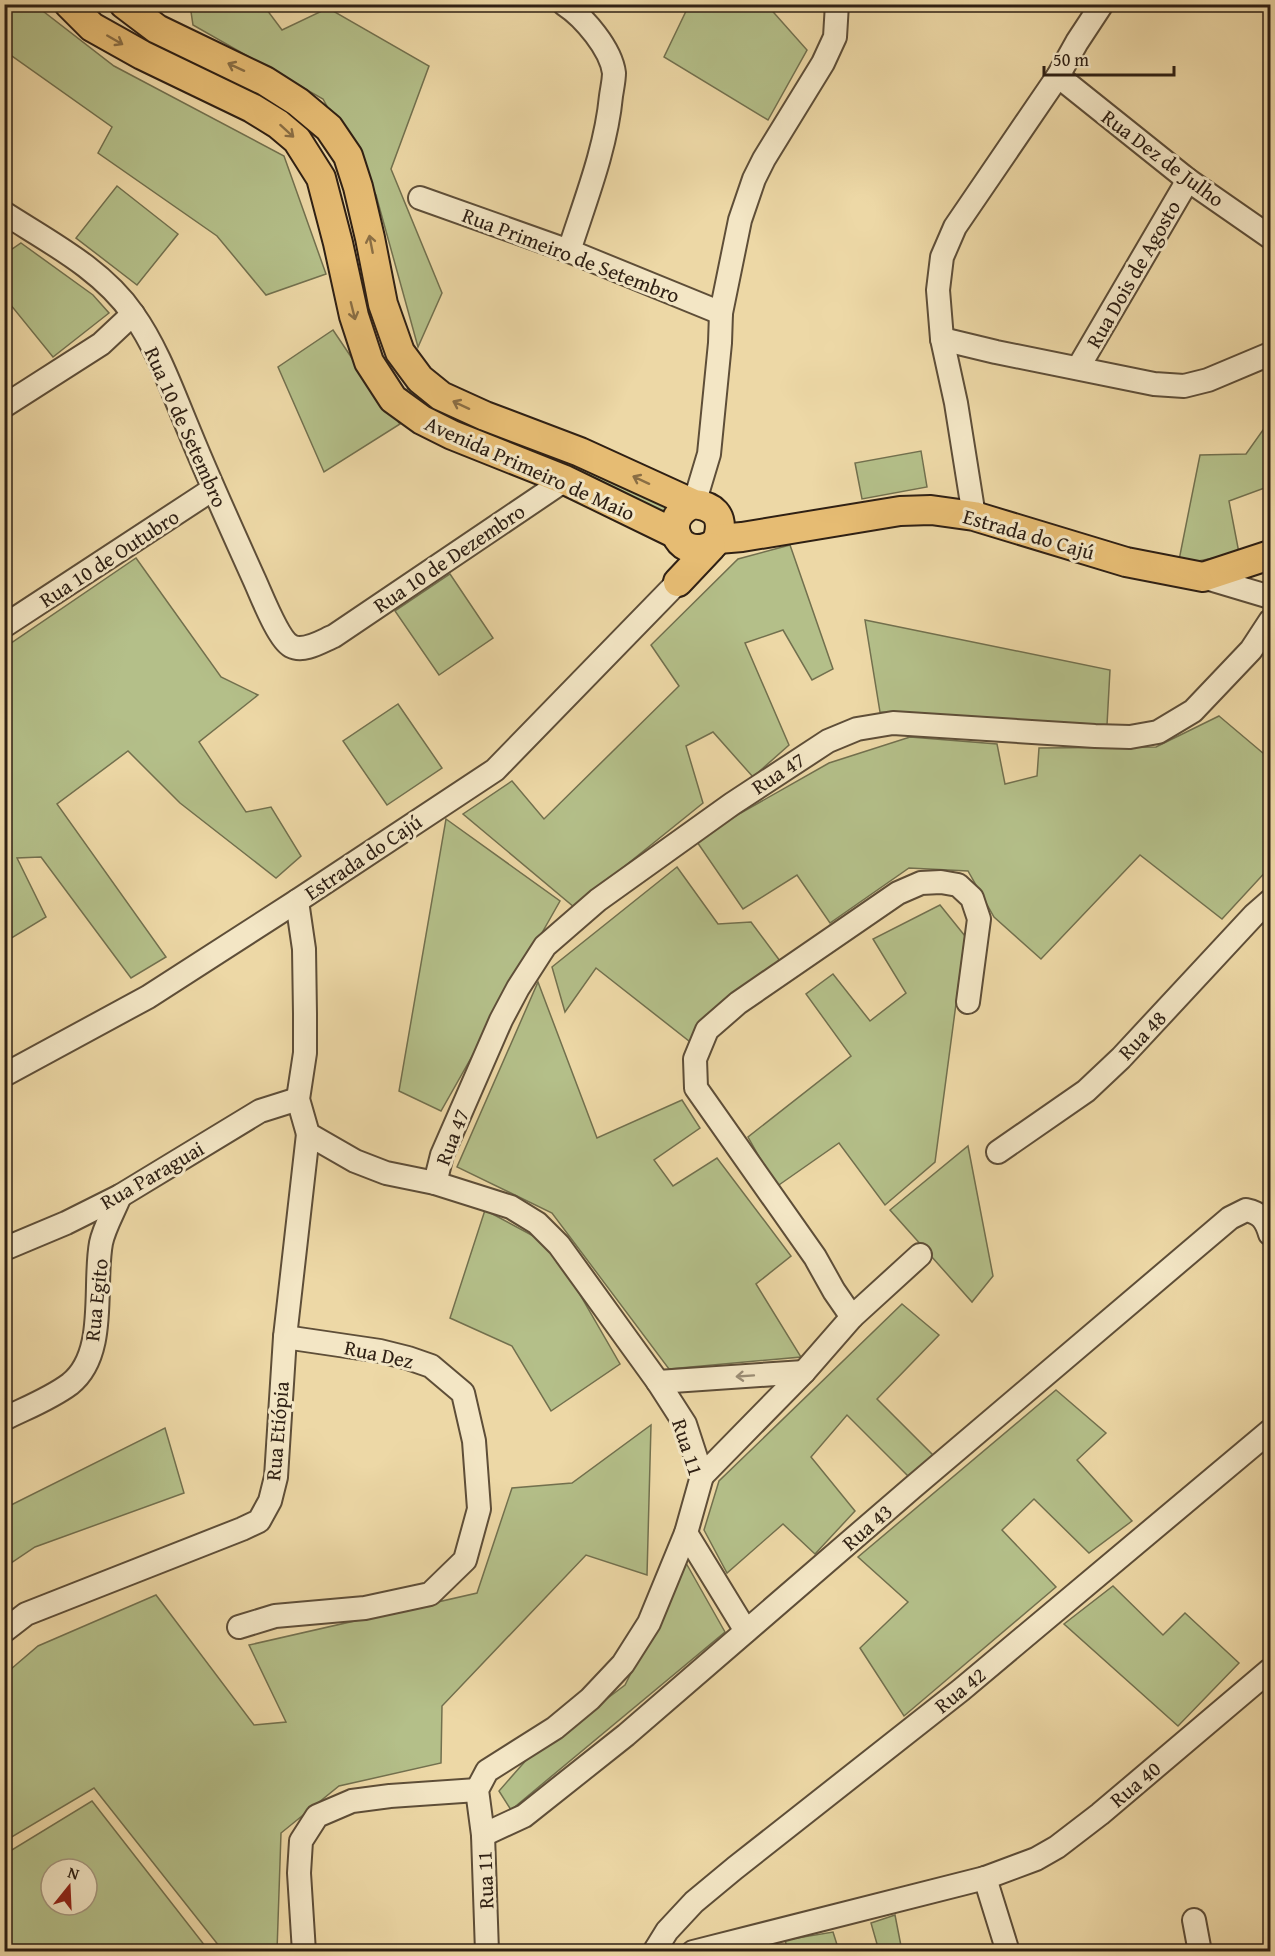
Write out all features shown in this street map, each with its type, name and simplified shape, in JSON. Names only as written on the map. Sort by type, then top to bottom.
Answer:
[{"type":"main road","name":"Avenida Primeiro de Maio","points":[[69,4],[92,27],[142,55],[252,108],[278,124],[297,140],[321,178],[354,316],[369,362],[393,399],[422,420],[452,435],[700,530]]},
{"type":"main road","name":"Avenida Primeiro de Maio","points":[[124,4],[157,29],[265,81],[298,102],[329,128],[348,156],[358,187],[383,304],[399,352],[420,379],[441,396],[485,416],[580,452],[700,530]]},
{"type":"main road","name":"Estrada do Cajú","points":[[678,582],[700,530],[742,537],[900,511],[931,510],[974,516],[1126,562],[1203,577],[1270,555]]},
{"type":"street","points":[[564,4],[589,26],[604,47],[614,73],[610,111],[569,251]]},
{"type":"street","points":[[700,530],[720,343],[721,313],[740,220],[754,179],[823,63],[835,37],[837,4]]},
{"type":"street","points":[[974,516],[956,403],[942,339],[938,290],[942,257],[955,227],[1058,76],[1102,4]]},
{"type":"street","name":"Rua Dez de Julho","points":[[1058,76],[1188,180],[1270,237]]},
{"type":"street","name":"Rua Dois de Agosto","points":[[1078,368],[1188,180]]},
{"type":"street","name":"Rua Primeiro de Setembro","points":[[420,198],[569,251],[721,313]]},
{"type":"street","name":"Rua 10 de Setembro","points":[[4,213],[86,267],[116,293],[134,314],[159,360],[213,489],[284,640],[290,646],[305,648],[334,636]]},
{"type":"street","points":[[4,406],[101,344],[134,314]]},
{"type":"street","points":[[942,339],[1154,384],[1184,386],[1208,380],[1270,354]]},
{"type":"street","name":"Rua 10 de Dezembro","points":[[334,636],[565,480]]},
{"type":"street","name":"Rua 10 de Outubro","points":[[4,626],[213,489]]},
{"type":"street","points":[[1203,577],[1270,597]]},
{"type":"street","name":"Estrada do Cajú","points":[[4,1075],[148,997],[495,770],[678,582]]},
{"type":"street","name":"Rua 47","points":[[435,1183],[442,1155],[501,1020],[545,946],[598,900],[732,804],[828,741],[857,729],[893,723],[1095,736],[1130,737],[1158,732],[1193,711],[1251,650],[1270,621]]},
{"type":"street","points":[[852,1317],[815,1257],[696,1088],[695,1059],[707,1030],[738,1003],[898,893],[921,883],[941,882],[958,885],[972,898],[979,919],[968,1002]]},
{"type":"street","points":[[297,901],[303,949],[305,1014],[305,1053],[298,1099],[308,1134]]},
{"type":"street","name":"Rua 48","points":[[998,1152],[1086,1091],[1121,1058],[1254,915],[1270,901]]},
{"type":"street","name":"Rua Paraguai","points":[[4,1249],[120,1196],[260,1111],[298,1099]]},
{"type":"street","name":"Rua 11","points":[[308,1134],[355,1161],[386,1173],[435,1183],[511,1207],[537,1223],[559,1245],[658,1382],[685,1424],[702,1476],[686,1533],[649,1623],[623,1664],[590,1699],[555,1728],[487,1771],[477,1790],[483,1835],[487,1942]]},
{"type":"street","name":"Rua Etiópia","points":[[4,1631],[26,1614],[259,1521],[270,1501],[276,1477],[285,1337],[308,1134]]},
{"type":"street","name":"Rua Egito","points":[[4,1419],[48,1398],[71,1383],[86,1365],[95,1338],[101,1242],[120,1196]]},
{"type":"street","name":"Rua 43","points":[[483,1835],[524,1816],[626,1736],[1230,1218],[1246,1210],[1258,1213],[1267,1224],[1270,1234]]},
{"type":"street","name":"Rua Egito","points":[[66,1222],[101,1242]]},
{"type":"street","points":[[702,1476],[804,1372],[852,1317],[920,1255]]},
{"type":"street","name":"Rua Dez","points":[[239,1627],[275,1616],[365,1608],[430,1594],[465,1560],[479,1509],[474,1441],[463,1394],[431,1366],[408,1358],[380,1351],[285,1337]]},
{"type":"street","points":[[658,1382],[804,1372]]},
{"type":"street","name":"Rua 42","points":[[654,1952],[667,1931],[694,1902],[962,1690],[1270,1431]]},
{"type":"street","points":[[686,1533],[746,1631]]},
{"type":"street","name":"Rua 40","points":[[693,1952],[985,1878],[1036,1859],[1058,1846],[1100,1814],[1270,1670]]},
{"type":"street","points":[[304,1952],[299,1873],[301,1841],[316,1816],[352,1801],[477,1790]]},
{"type":"street","points":[[985,1878],[1008,1952]]},
{"type":"street","points":[[1194,1920],[1200,1952]]},
{"type":"street","points":[[487,1942],[504,1952]]},
{"type":"green space","points":[[5,4],[35,5],[114,66],[284,156],[326,274],[266,295],[217,236],[98,153],[112,127],[5,51]]},
{"type":"green space","points":[[190,5],[270,5],[267,10],[282,30],[328,8],[429,66],[391,169],[442,293],[418,347],[376,195],[323,99],[193,25]]},
{"type":"green space","points":[[689,5],[767,5],[807,50],[768,120],[664,57]]},
{"type":"green space","points":[[117,186],[178,234],[137,285],[76,238]]},
{"type":"green space","points":[[21,243],[93,295],[109,313],[53,357],[5,300],[5,254]]},
{"type":"green space","points":[[333,330],[376,394],[400,424],[324,472],[278,367]]},
{"type":"green space","points":[[408,388],[474,422],[674,500],[663,519],[401,397]]},
{"type":"green space","points":[[1270,420],[1270,486],[1229,501],[1239,553],[1178,565],[1200,455],[1246,454]]},
{"type":"green space","points":[[921,451],[927,487],[862,499],[855,463]]},
{"type":"green space","points":[[790,545],[833,669],[812,680],[783,630],[745,643],[789,745],[753,777],[713,732],[686,746],[703,803],[574,907],[463,814],[512,781],[544,819],[679,686],[651,645],[738,559]]},
{"type":"green space","points":[[136,558],[221,677],[258,695],[199,742],[246,812],[271,807],[301,856],[276,878],[180,803],[128,751],[57,804],[166,957],[131,978],[41,857],[17,858],[46,917],[5,942],[4,648]]},
{"type":"green space","points":[[450,574],[493,638],[439,675],[395,611]]},
{"type":"green space","points":[[865,620],[1110,670],[1107,725],[880,712]]},
{"type":"green space","points":[[398,704],[442,768],[387,805],[343,741]]},
{"type":"green space","points":[[1219,716],[1270,759],[1270,867],[1222,919],[1140,855],[1041,959],[994,917],[968,871],[909,868],[830,923],[797,875],[743,909],[695,839],[829,763],[910,737],[997,744],[1005,784],[1037,776],[1039,748],[1156,747]]},
{"type":"green space","points":[[446,819],[560,901],[441,1111],[399,1091]]},
{"type":"green space","points":[[677,867],[718,924],[751,922],[780,961],[689,1041],[596,968],[565,1012],[552,967]]},
{"type":"green space","points":[[940,905],[965,936],[935,1162],[885,1205],[839,1143],[776,1187],[748,1137],[851,1056],[806,994],[833,974],[870,1021],[906,993],[873,939]]},
{"type":"green space","points":[[538,982],[597,1138],[682,1100],[700,1128],[654,1160],[673,1186],[717,1158],[791,1256],[756,1284],[801,1357],[669,1369],[552,1213],[457,1167]]},
{"type":"green space","points":[[968,1146],[993,1276],[972,1302],[890,1210]]},
{"type":"green space","points":[[485,1210],[552,1246],[620,1364],[551,1411],[512,1346],[450,1318]]},
{"type":"green space","points":[[902,1304],[939,1335],[877,1399],[933,1455],[910,1478],[847,1415],[811,1457],[855,1511],[815,1554],[783,1524],[727,1573],[704,1530],[719,1481]]},
{"type":"green space","points":[[1056,1390],[1106,1433],[1077,1460],[1132,1521],[1089,1553],[1034,1499],[1002,1530],[1056,1587],[904,1716],[860,1648],[908,1602],[858,1557]]},
{"type":"green space","points":[[651,1425],[647,1575],[586,1555],[442,1706],[441,1763],[339,1786],[281,1833],[277,1951],[223,1951],[94,1788],[5,1841],[4,1675],[38,1646],[156,1595],[254,1725],[286,1722],[249,1645],[477,1593],[512,1488],[572,1483]]},
{"type":"green space","points":[[165,1428],[184,1493],[35,1547],[5,1567],[5,1508]]},
{"type":"green space","points":[[686,1563],[725,1632],[511,1810],[499,1791],[528,1758],[625,1685]]},
{"type":"green space","points":[[1113,1586],[1163,1635],[1185,1613],[1239,1663],[1178,1726],[1064,1624]]},
{"type":"green space","points":[[92,1801],[209,1951],[5,1951],[5,1853]]},
{"type":"green space","points":[[895,1915],[902,1951],[879,1951],[871,1923]]},
{"type":"green space","points":[[833,1932],[839,1951],[788,1951],[785,1940]]}]
